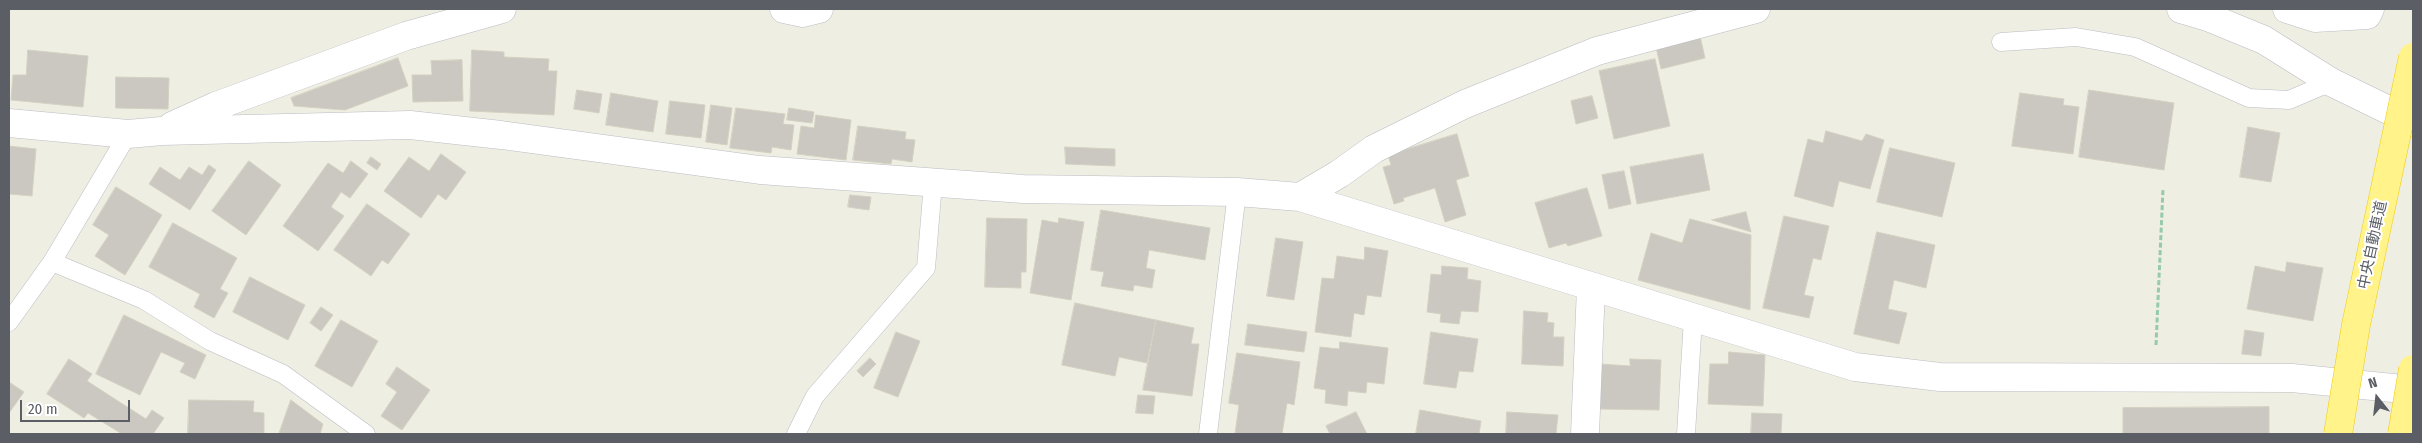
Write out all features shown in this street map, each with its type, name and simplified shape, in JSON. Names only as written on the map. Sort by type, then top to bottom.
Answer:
[{"type":"highway","name":"中央自動車道","points":[[2338,434],[2356,325],[2413,57]]},
{"type":"highway","points":[[2402,434],[2413,369]]},
{"type":"street","points":[[162,131],[216,106],[362,52],[460,19],[502,9]]},
{"type":"street","points":[[784,9],[803,12],[819,9]]},
{"type":"street","points":[[1300,197],[1339,174],[1374,149],[1465,104],[1596,51],[1756,9]]},
{"type":"street","points":[[2181,9],[2208,17],[2264,40],[2331,82],[2413,122]]},
{"type":"street","points":[[2287,9],[2315,18],[2367,15],[2370,9]]},
{"type":"street","points":[[9,123],[128,134],[162,131],[410,126],[501,135],[760,170],[1023,189],[1237,192],[1300,197],[1855,367],[1940,377],[2292,378],[2413,390]]},
{"type":"street","points":[[1584,434],[1591,287]]},
{"type":"lane","points":[[2001,42],[2076,37],[2135,46],[2249,98],[2289,100],[2331,82]]},
{"type":"lane","points":[[9,322],[52,262],[128,134]]},
{"type":"lane","points":[[796,434],[815,396],[926,268],[933,183]]},
{"type":"lane","points":[[1208,434],[1237,192]]},
{"type":"lane","points":[[52,262],[144,300],[210,341],[283,374],[366,434]]},
{"type":"lane","points":[[1686,434],[1693,318]]},
{"type":"path","points":[[2154,378],[2163,189]]},
{"type":"building","points":[[1700,36],[1705,58],[1661,69],[1656,47]]},
{"type":"building","points":[[28,50],[88,56],[83,107],[11,100],[13,75],[26,75]]},
{"type":"building","points":[[472,50],[504,52],[504,57],[549,59],[548,71],[557,71],[554,115],[470,111]]},
{"type":"building","points":[[398,58],[408,86],[345,110],[294,106],[291,98]]},
{"type":"building","points":[[1655,59],[1670,126],[1614,139],[1599,71]]},
{"type":"building","points":[[462,60],[463,101],[413,102],[412,75],[432,75],[431,61]]},
{"type":"building","points":[[116,77],[169,78],[168,109],[116,108]]},
{"type":"building","points":[[577,90],[602,94],[599,113],[574,109]]},
{"type":"building","points":[[2089,90],[2174,103],[2164,170],[2079,157]]},
{"type":"building","points":[[611,93],[658,101],[653,132],[606,125]]},
{"type":"building","points":[[2020,93],[2064,99],[2063,105],[2079,107],[2073,154],[2012,146]]},
{"type":"building","points":[[1592,96],[1598,118],[1576,124],[1571,101]]},
{"type":"building","points":[[670,101],[705,105],[701,138],[666,134]]},
{"type":"building","points":[[711,105],[732,108],[727,145],[706,142]]},
{"type":"building","points":[[736,108],[785,114],[783,124],[794,125],[791,150],[772,147],[771,153],[730,148]]},
{"type":"building","points":[[789,108],[814,112],[812,123],[787,120]]},
{"type":"building","points":[[816,115],[851,120],[846,160],[797,154],[801,126],[814,128]]},
{"type":"building","points":[[858,126],[906,132],[905,139],[915,140],[912,162],[892,159],[891,164],[853,160]]},
{"type":"building","points":[[2248,127],[2280,133],[2271,182],[2240,177]]},
{"type":"building","points":[[1826,131],[1862,141],[1866,134],[1884,140],[1870,189],[1839,181],[1833,207],[1794,196],[1808,139],[1823,143]]},
{"type":"building","points":[[1457,134],[1469,176],[1456,180],[1466,215],[1445,222],[1435,188],[1403,198],[1404,201],[1394,204],[1383,167],[1391,165],[1388,155]]},
{"type":"building","points":[[9,146],[36,149],[32,196],[9,194]]},
{"type":"building","points":[[1065,147],[1115,149],[1115,166],[1066,164]]},
{"type":"building","points":[[1890,148],[1955,163],[1942,217],[1877,202]]},
{"type":"building","points":[[441,154],[466,172],[446,200],[438,194],[421,218],[384,191],[409,157],[429,171]]},
{"type":"building","points":[[1703,154],[1710,190],[1637,204],[1630,167]]},
{"type":"building","points":[[371,157],[381,164],[377,170],[367,163]]},
{"type":"building","points":[[249,161],[281,185],[246,235],[212,211]]},
{"type":"building","points":[[351,161],[368,174],[350,198],[341,192],[331,207],[344,216],[318,251],[283,226],[328,163],[343,173]]},
{"type":"building","points":[[209,165],[216,170],[190,210],[149,184],[160,167],[180,180],[189,167],[202,175]]},
{"type":"building","points":[[1624,171],[1631,204],[1609,209],[1602,175]]},
{"type":"building","points":[[116,187],[162,215],[125,275],[95,256],[109,235],[93,225]]},
{"type":"building","points":[[1587,188],[1602,236],[1568,246],[1566,243],[1549,248],[1535,203]]},
{"type":"building","points":[[850,195],[871,197],[869,210],[848,207]]},
{"type":"building","points":[[367,204],[410,234],[388,264],[382,260],[371,276],[334,250]]},
{"type":"building","points":[[1101,210],[1210,228],[1205,260],[1149,250],[1146,268],[1155,270],[1152,288],[1134,285],[1133,291],[1101,286],[1104,272],[1091,270]]},
{"type":"building","points":[[1746,212],[1751,232],[1712,220]]},
{"type":"building","points":[[1784,216],[1829,226],[1821,260],[1813,258],[1804,295],[1814,297],[1809,318],[1763,308]]},
{"type":"building","points":[[987,218],[1027,219],[1026,272],[1021,272],[1021,288],[985,287]]},
{"type":"building","points":[[1059,218],[1084,222],[1071,300],[1030,293],[1042,220],[1058,223]]},
{"type":"building","points":[[1690,219],[1751,235],[1750,310],[1638,280],[1651,233],[1682,243]]},
{"type":"building","points":[[173,223],[237,258],[220,289],[228,293],[214,318],[194,307],[200,294],[149,267]]},
{"type":"building","points":[[1877,232],[1935,245],[1926,288],[1894,280],[1888,309],[1907,313],[1899,344],[1854,334]]},
{"type":"building","points":[[1276,238],[1303,242],[1294,300],[1267,296]]},
{"type":"building","points":[[1365,247],[1388,251],[1381,297],[1367,295],[1364,315],[1354,313],[1351,337],[1315,332],[1322,278],[1334,279],[1337,256],[1364,260]]},
{"type":"building","points":[[2287,262],[2323,268],[2313,321],[2247,309],[2255,266],[2285,272]]},
{"type":"building","points":[[1442,266],[1468,268],[1467,279],[1481,281],[1478,312],[1461,311],[1459,324],[1440,322],[1441,314],[1427,312],[1431,274],[1441,275]]},
{"type":"building","points":[[250,277],[305,305],[288,340],[233,312]]},
{"type":"building","points":[[1075,303],[1156,320],[1147,363],[1119,357],[1115,376],[1062,365]]},
{"type":"building","points":[[321,307],[333,315],[321,331],[310,323]]},
{"type":"building","points":[[1524,311],[1548,313],[1547,322],[1554,323],[1553,337],[1564,337],[1563,366],[1522,364]]},
{"type":"building","points":[[124,315],[206,355],[195,379],[180,372],[185,363],[161,352],[140,395],[96,374]]},
{"type":"building","points":[[341,320],[378,341],[352,387],[315,366]]},
{"type":"building","points":[[1156,320],[1194,328],[1191,344],[1199,344],[1192,396],[1143,390]]},
{"type":"building","points":[[1248,324],[1307,332],[1304,352],[1245,345]]},
{"type":"building","points":[[2245,330],[2264,333],[2261,356],[2242,354]]},
{"type":"building","points":[[896,332],[920,341],[898,397],[874,388]]},
{"type":"building","points":[[1431,332],[1478,339],[1473,372],[1459,371],[1456,388],[1424,384]]},
{"type":"building","points":[[1340,342],[1388,348],[1384,384],[1367,382],[1366,393],[1348,391],[1347,406],[1325,403],[1326,390],[1314,388],[1320,347],[1339,349]]},
{"type":"building","points":[[1729,352],[1765,355],[1763,406],[1708,404],[1710,364],[1728,364]]},
{"type":"building","points":[[1237,353],[1300,362],[1294,405],[1287,403],[1282,434],[1235,434],[1239,405],[1229,403]]},
{"type":"building","points":[[870,358],[876,364],[863,377],[857,371]]},
{"type":"building","points":[[69,359],[92,374],[87,381],[146,419],[152,410],[164,418],[153,434],[122,434],[88,413],[84,418],[47,394]]},
{"type":"building","points":[[1630,359],[1661,360],[1659,410],[1599,409],[1601,364],[1630,366]]},
{"type":"building","points":[[397,367],[430,390],[402,430],[381,416],[397,392],[386,384]]},
{"type":"building","points":[[9,382],[24,392],[9,413]]},
{"type":"building","points":[[1138,395],[1155,396],[1153,414],[1136,413]]},
{"type":"building","points":[[189,400],[254,401],[253,412],[264,413],[264,433],[188,434]]},
{"type":"building","points":[[291,400],[323,424],[320,434],[279,434]]},
{"type":"building","points":[[2269,407],[2269,434],[2123,434],[2123,408]]},
{"type":"building","points":[[1420,410],[1481,421],[1479,434],[1416,434]]},
{"type":"building","points":[[1356,412],[1367,434],[1330,434],[1326,426]]},
{"type":"building","points":[[1507,412],[1558,415],[1556,434],[1506,434]]},
{"type":"building","points":[[1752,413],[1782,414],[1781,434],[1751,434]]}]
